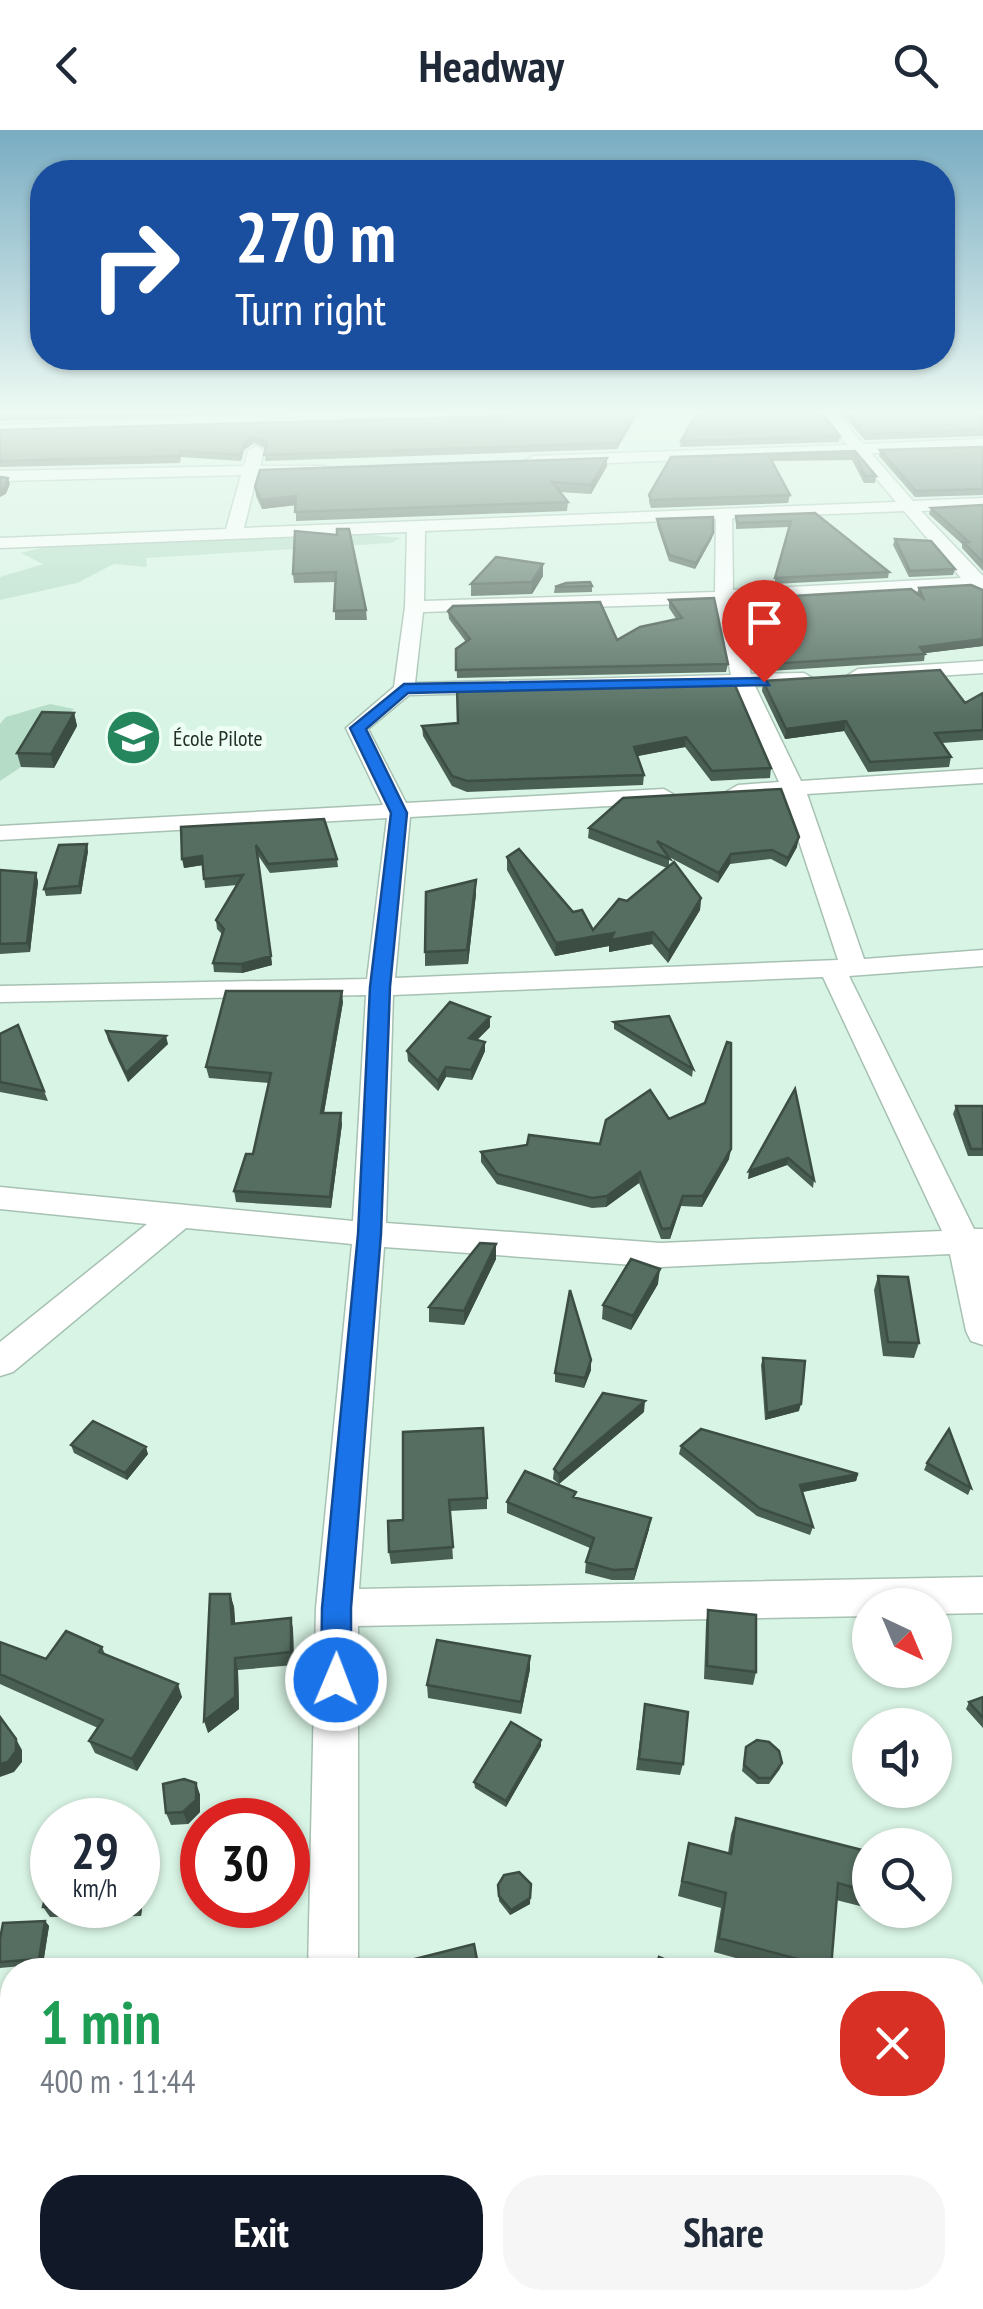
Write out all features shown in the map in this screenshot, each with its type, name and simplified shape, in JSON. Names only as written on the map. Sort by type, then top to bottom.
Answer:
[{"type":"street","points":[[234,535],[239,515]]},
{"type":"street","points":[[724,515],[724,596],[743,682],[793,788],[844,969],[974,1241],[983,1330]]},
{"type":"street","points":[[0,543],[730,515]]},
{"type":"street","points":[[914,515],[980,586]]},
{"type":"street","points":[[404,689],[414,607],[416,528]]},
{"type":"street","points":[[414,607],[980,586]]},
{"type":"street","points":[[333,1958],[337,1608],[369,1234],[380,987],[399,813],[358,728],[404,689],[743,682],[983,666]]},
{"type":"street","points":[[0,833],[399,813],[983,776]]},
{"type":"street","points":[[0,994],[380,987],[844,969],[983,958]]},
{"type":"street","points":[[0,1198],[369,1234],[660,1255],[974,1241]]},
{"type":"street","points":[[0,1362],[182,1214]]},
{"type":"street","points":[[337,1608],[983,1595]]},
{"type":"green space","points":[[342,532],[401,538],[391,543],[146,558],[147,567],[114,564],[77,583],[0,600],[0,577],[43,564],[21,553],[44,547]]},
{"type":"green space","points":[[50,704],[74,709],[57,725],[45,725],[21,767],[0,781],[0,724],[6,717]]},
{"type":"building","points":[[817,515],[889,572],[775,578],[791,521],[737,523],[736,516]]},
{"type":"building","points":[[938,515],[983,515],[983,562],[963,542],[969,542]]},
{"type":"building","points":[[713,517],[713,533],[696,563],[669,555],[657,519]]},
{"type":"building","points":[[337,529],[349,529],[366,610],[334,611],[336,572],[293,574],[295,531],[337,535]]},
{"type":"building","points":[[895,539],[931,541],[955,569],[910,571]]},
{"type":"building","points":[[496,557],[543,564],[532,582],[471,584]]},
{"type":"building","points":[[590,582],[592,586],[555,587],[566,583]]},
{"type":"building","points":[[971,585],[983,590],[983,639],[920,647],[925,654],[756,665],[740,599],[911,589],[923,598],[919,588]]},
{"type":"building","points":[[714,598],[728,664],[456,670],[456,649],[470,639],[448,611],[453,606],[600,602],[617,640],[640,627],[682,618],[669,600]]},
{"type":"building","points":[[940,670],[965,703],[983,693],[983,730],[935,733],[951,757],[870,762],[846,721],[786,729],[763,681]]},
{"type":"building","points":[[734,683],[771,768],[712,771],[686,737],[634,747],[644,775],[467,781],[452,776],[422,726],[458,723],[457,688]]},
{"type":"building","points":[[42,712],[74,713],[51,754],[17,753]]},
{"type":"building","points":[[781,789],[799,837],[788,858],[772,850],[731,854],[719,873],[657,841],[670,859],[589,828],[623,798]]},
{"type":"building","points":[[324,819],[337,859],[268,864],[256,845],[271,956],[241,964],[213,963],[224,929],[216,920],[243,875],[204,879],[202,856],[182,859],[181,827]]},
{"type":"building","points":[[87,844],[79,886],[44,889],[59,845]]},
{"type":"building","points":[[519,849],[573,912],[582,910],[593,930],[619,899],[627,901],[674,862],[701,898],[669,951],[653,932],[610,940],[614,933],[556,943],[507,857]]},
{"type":"building","points":[[0,870],[36,873],[27,943],[0,944]]},
{"type":"building","points":[[476,880],[467,950],[425,952],[426,892]]},
{"type":"building","points":[[226,991],[342,991],[321,1113],[341,1113],[330,1197],[234,1191],[246,1154],[253,1154],[271,1073],[206,1067]]},
{"type":"building","points":[[450,1002],[490,1017],[469,1038],[485,1042],[471,1070],[446,1067],[438,1081],[407,1051]]},
{"type":"building","points":[[669,1016],[693,1069],[614,1022]]},
{"type":"building","points":[[18,1025],[44,1091],[0,1082],[0,1034]]},
{"type":"building","points":[[106,1031],[166,1036],[126,1073]]},
{"type":"building","points":[[727,1042],[731,1043],[731,1149],[703,1196],[683,1196],[671,1228],[662,1229],[640,1172],[607,1196],[592,1198],[497,1174],[481,1152],[527,1145],[529,1135],[600,1144],[606,1120],[650,1090],[669,1119],[705,1103]]},
{"type":"building","points":[[795,1089],[814,1180],[788,1158],[749,1171]]},
{"type":"building","points":[[956,1106],[983,1106],[983,1149],[971,1149]]},
{"type":"building","points":[[480,1243],[496,1244],[464,1311],[429,1307]]},
{"type":"building","points":[[631,1259],[660,1269],[633,1316],[603,1305]]},
{"type":"building","points":[[878,1276],[908,1277],[919,1343],[888,1342]]},
{"type":"building","points":[[570,1290],[591,1360],[585,1378],[555,1373]]},
{"type":"building","points":[[763,1358],[805,1361],[801,1404],[767,1413]]},
{"type":"building","points":[[603,1393],[645,1401],[559,1474],[554,1469]]},
{"type":"building","points":[[93,1421],[146,1447],[125,1473],[71,1445]]},
{"type":"building","points":[[483,1428],[487,1498],[449,1500],[453,1547],[389,1552],[388,1521],[403,1520],[403,1432]]},
{"type":"building","points":[[701,1429],[858,1474],[800,1485],[813,1527],[759,1508],[681,1446]]},
{"type":"building","points":[[949,1429],[971,1488],[927,1463]]},
{"type":"building","points":[[525,1471],[576,1492],[573,1497],[651,1518],[635,1569],[613,1570],[586,1562],[594,1538],[507,1502]]},
{"type":"building","points":[[210,1594],[230,1594],[232,1624],[291,1618],[291,1652],[235,1658],[235,1697],[204,1721]]},
{"type":"building","points":[[708,1610],[756,1615],[756,1672],[707,1666]]},
{"type":"building","points":[[66,1631],[102,1647],[99,1652],[178,1684],[132,1759],[89,1741],[103,1720],[0,1674],[0,1642],[46,1659]]},
{"type":"building","points":[[437,1640],[530,1656],[521,1702],[427,1685]]},
{"type":"building","points":[[983,1697],[983,1718],[969,1702]]},
{"type":"building","points":[[645,1704],[688,1712],[683,1764],[639,1759]]},
{"type":"building","points":[[0,1717],[16,1739],[16,1751],[8,1762],[0,1764]]},
{"type":"building","points":[[511,1722],[541,1740],[506,1801],[474,1782]]},
{"type":"building","points":[[757,1740],[769,1742],[779,1751],[782,1763],[771,1778],[759,1778],[744,1765],[746,1747]]},
{"type":"building","points":[[184,1779],[196,1783],[196,1798],[180,1798],[180,1812],[166,1813],[163,1784]]},
{"type":"building","points":[[736,1818],[852,1847],[852,1887],[838,1883],[832,1958],[794,1958],[719,1938],[726,1893],[682,1881],[689,1843],[731,1854]]},
{"type":"building","points":[[519,1872],[531,1884],[530,1898],[511,1910],[499,1896],[498,1885],[504,1875]]},
{"type":"building","points":[[30,1922],[30,1928],[44,1928],[39,1958],[0,1958],[3,1923]]},
{"type":"building","points":[[474,1944],[477,1958],[419,1958]]},
{"type":"place","name":"École Pilote","points":[[134,738]]},
{"type":"route","points":[[336,1680],[337,1608],[369,1234],[380,987],[399,813],[358,728],[404,689],[764,682]]}]
